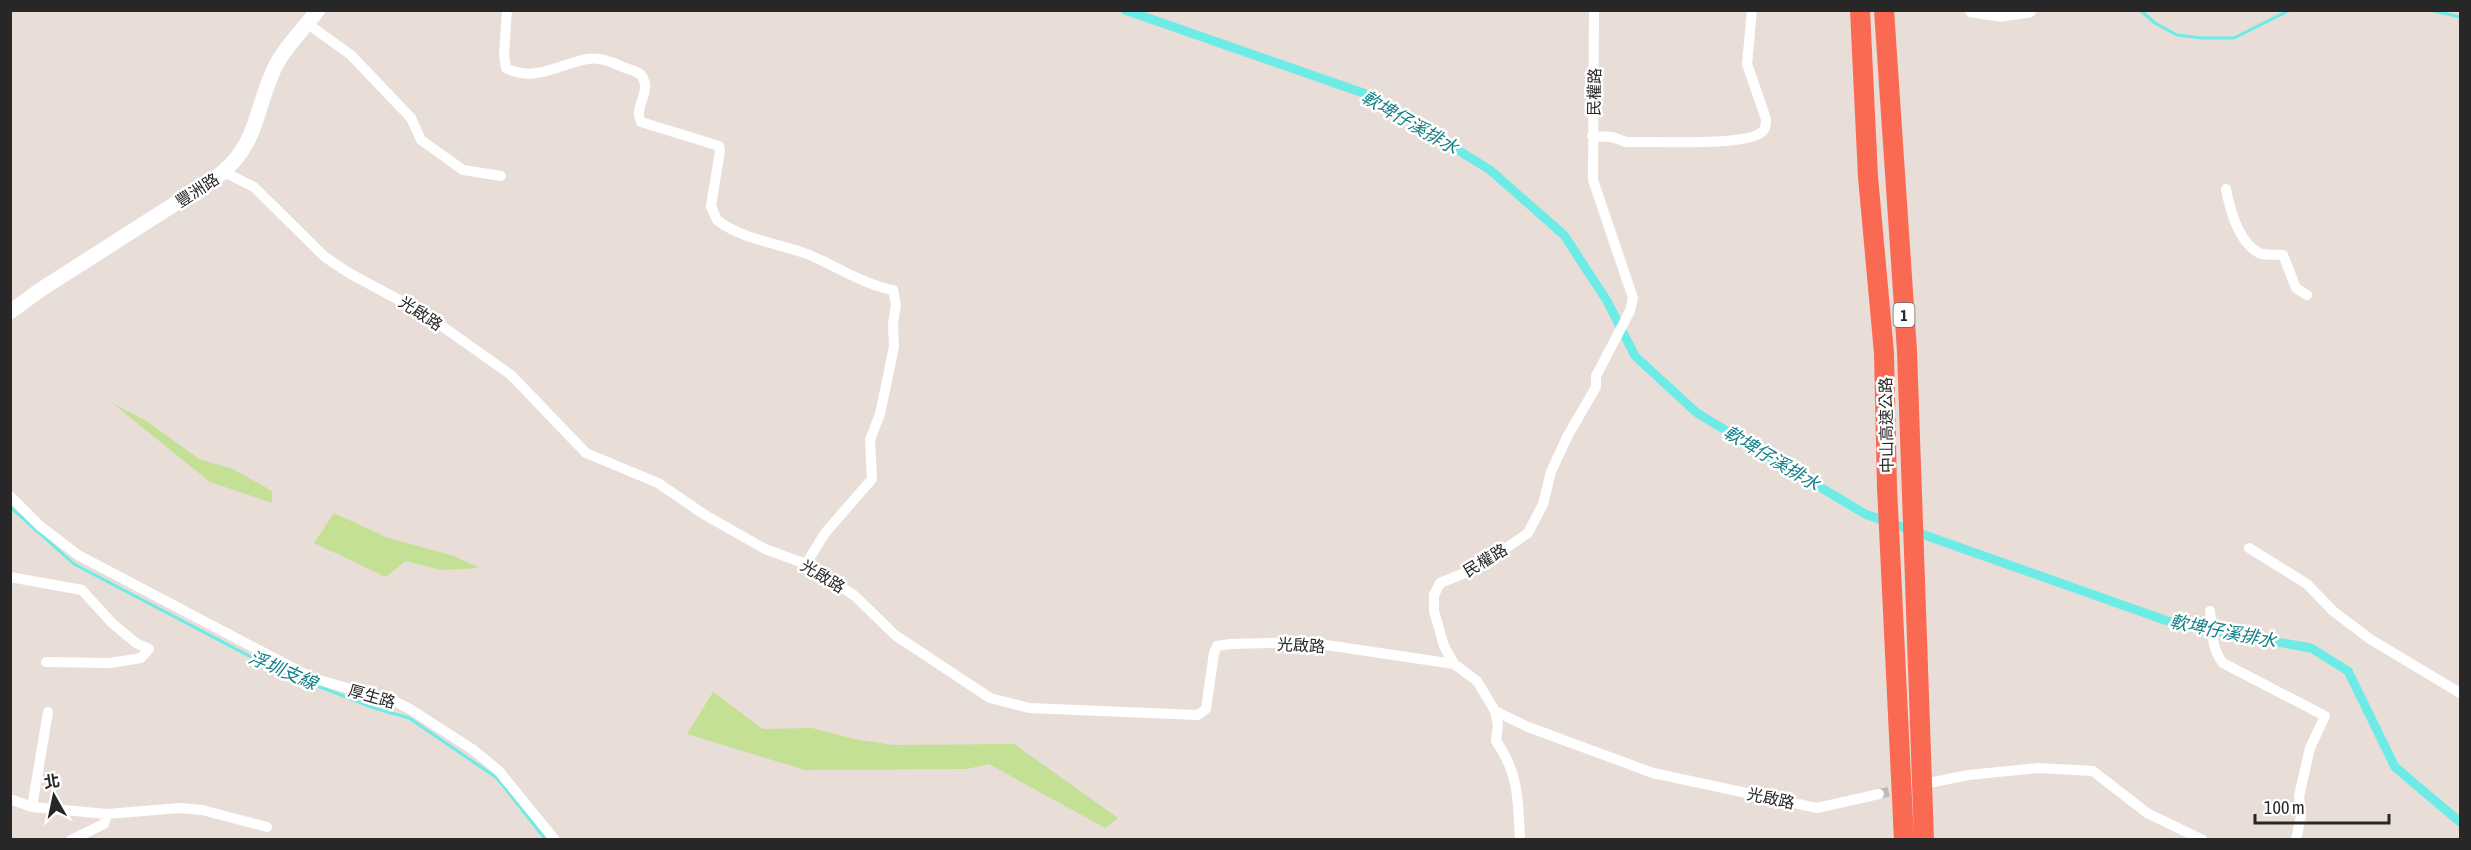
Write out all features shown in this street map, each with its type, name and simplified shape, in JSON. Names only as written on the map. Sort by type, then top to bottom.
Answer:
[{"type":"highway","points":[[1851,10],[1860,159],[1868,177]]},
{"type":"highway","name":"中山高速公路","points":[[1860,10],[1868,177],[1884,353],[1890,562],[1904,840]]},
{"type":"highway","name":"中山高速公路","points":[[1884,10],[1907,351],[1924,840]]},
{"type":"highway","points":[[1892,140],[1896,56],[1895,10]]},
{"type":"street","points":[[507,10],[504,64],[508,70],[526,74],[539,73],[592,59],[609,61],[640,74],[644,79],[645,89],[638,112],[641,122],[719,146],[720,154],[711,206],[717,220],[747,235],[811,256],[867,284],[893,290],[895,293],[892,362],[880,414],[870,440],[872,479],[825,533],[806,564]]},
{"type":"street","name":"民權路","points":[[1520,840],[1518,787],[1508,758],[1496,741],[1498,725],[1495,711],[1477,681],[1454,664],[1444,646],[1434,611],[1434,595],[1440,584],[1477,568],[1528,533],[1543,504],[1551,472],[1567,436],[1596,387],[1596,376],[1630,311],[1633,298],[1593,180],[1594,10]]},
{"type":"street","points":[[1592,136],[1612,137],[1626,142],[1738,141],[1761,133],[1766,126],[1766,119],[1747,64],[1752,10]]},
{"type":"street","points":[[1972,10],[2001,14],[2029,10]]},
{"type":"street","points":[[314,14],[411,118],[421,140],[463,170],[501,176]]},
{"type":"street","name":"豐洲路","points":[[10,312],[40,290],[224,172],[249,142],[278,62],[314,14]]},
{"type":"street","name":"光啟路","points":[[224,172],[254,188],[326,257],[349,273],[425,314],[511,375],[586,453],[658,483],[705,515],[765,549],[806,564],[855,596],[895,636],[990,698],[1029,708],[1198,716],[1206,710],[1217,646],[1230,644],[1306,642],[1454,664]]},
{"type":"street","points":[[2226,189],[2230,210],[2248,245],[2261,254],[2283,255],[2296,288],[2307,295]]},
{"type":"street","name":"厚生路","points":[[10,496],[40,526],[78,555],[312,678],[396,702],[410,709],[472,749],[498,770],[555,840]]},
{"type":"street","points":[[2249,548],[2307,584],[2333,611],[2370,639],[2460,693]]},
{"type":"street","points":[[10,577],[82,590],[112,623],[136,643],[148,649],[141,658],[110,663],[46,662]]},
{"type":"street","points":[[2210,611],[2214,643],[2218,657],[2223,663],[2325,716],[2310,748],[2299,796],[2301,816],[2296,840]]},
{"type":"street","name":"光啟路","points":[[1495,711],[1528,728],[1618,762],[1677,778],[1817,808],[1879,794]]},
{"type":"street","points":[[32,807],[48,712]]},
{"type":"street","points":[[1929,783],[1968,775],[2038,768],[2094,771],[2148,813],[2203,840]]},
{"type":"street","points":[[10,800],[32,807],[107,814],[180,808],[202,810],[267,827]]},
{"type":"street","points":[[71,840],[104,824],[107,814]]},
{"type":"green space","points":[[112,403],[148,422],[199,459],[233,469],[272,491],[272,503],[210,482]]},
{"type":"green space","points":[[334,513],[388,538],[454,556],[480,568],[441,570],[406,561],[386,577],[314,543]]},
{"type":"green space","points":[[713,692],[763,729],[812,728],[854,739],[893,745],[1014,744],[1118,818],[1105,828],[989,764],[967,769],[805,770],[687,734]]},
{"type":"waterway","name":"軟埤仔溪排水","points":[[1125,10],[1369,95],[1490,170],[1564,235],[1607,301],[1635,356],[1697,413],[1865,514],[2176,624],[2311,648],[2348,671],[2395,767],[2460,822]]},
{"type":"waterway","points":[[2140,10],[2155,23],[2177,35],[2202,38],[2234,38],[2290,10]]},
{"type":"waterway","points":[[2431,10],[2460,17]]},
{"type":"waterway","name":"浮圳支線","points":[[10,507],[74,564],[274,669],[374,708],[409,718],[497,778],[546,840]]},
{"type":"tunnel","points":[[1879,794],[1905,788]]}]
